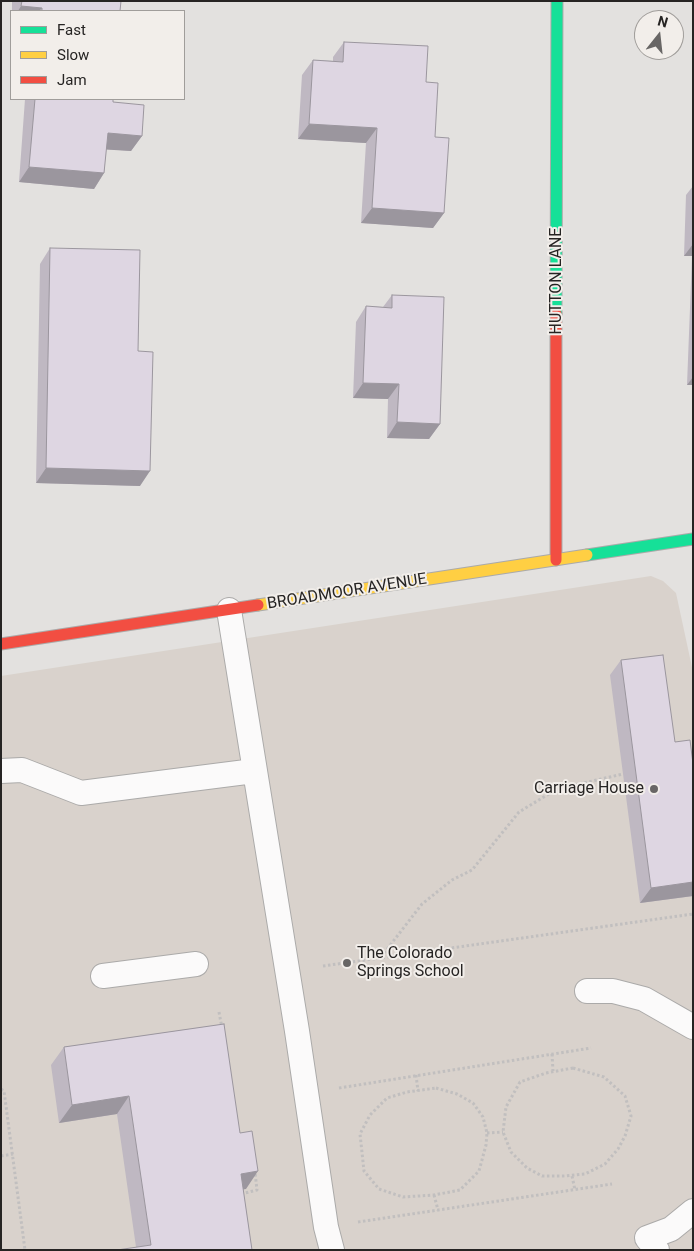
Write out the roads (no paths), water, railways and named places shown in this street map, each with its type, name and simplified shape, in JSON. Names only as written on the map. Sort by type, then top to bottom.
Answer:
[{"type":"street","name":"HUTTON LANE","points":[[556,560],[558,1]]},
{"type":"street","name":"BROADMOOR AVENUE","points":[[1,644],[693,539]]},
{"type":"lane","points":[[229,610],[326,1227],[332,1250]]},
{"type":"lane","points":[[1,771],[22,770],[81,793],[254,771]]},
{"type":"lane","points":[[103,976],[196,964]]},
{"type":"lane","points":[[587,991],[613,991],[644,998],[693,1027]]},
{"type":"lane","points":[[657,1250],[647,1238],[671,1229],[693,1210]]},
{"type":"place","name":"Carriage House","points":[[654,789]]},
{"type":"place","name":"The Colorado Springs School","points":[[347,963]]}]
